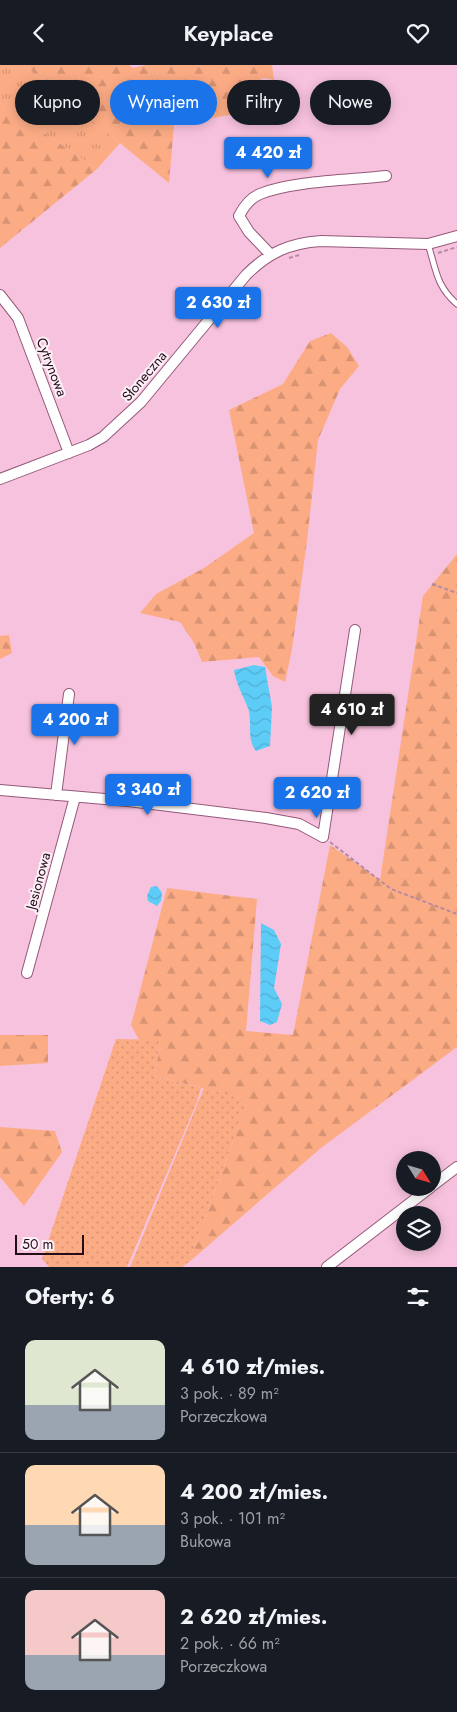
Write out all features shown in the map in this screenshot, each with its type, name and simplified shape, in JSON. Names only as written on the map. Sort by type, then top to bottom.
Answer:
[{"type":"street","points":[[270,254],[249,232],[239,216],[245,205],[258,194],[283,187],[386,176]]},
{"type":"street","name":"Słoneczna","points":[[0,479],[69,453],[103,437],[127,417],[240,281],[270,254],[288,246],[304,243],[430,249],[457,236]]},
{"type":"street","name":"Cytrynowa","points":[[0,295],[18,318],[69,453]]},
{"type":"street","points":[[0,790],[266,818],[299,824],[323,837],[355,630]]},
{"type":"street","points":[[56,795],[69,694]]},
{"type":"street","name":"Jesionowa","points":[[27,973],[75,797]]},
{"type":"street","points":[[441,1180],[457,1167]]},
{"type":"street","points":[[327,1267],[420,1196]]},
{"type":"lane","points":[[430,249],[434,271],[443,291],[457,305]]},
{"type":"path","points":[[430,249],[457,247]]},
{"type":"path","points":[[287,259],[303,254]]},
{"type":"path","points":[[432,584],[457,593]]},
{"type":"path","points":[[323,837],[392,889],[457,914]]},
{"type":"green space","points":[[0,65],[24,65],[42,80],[15,80],[15,113],[0,103]]},
{"type":"green space","points":[[24,65],[129,65],[133,68],[146,65],[272,65],[274,80],[264,78],[260,80],[227,80],[227,115],[217,117],[217,80],[110,80],[110,125],[174,125],[169,183],[98,125],[100,125],[100,80],[42,80]]},
{"type":"green space","points":[[0,103],[15,113],[15,125],[32,125],[97,169],[0,248]]},
{"type":"green space","points":[[32,125],[98,125],[120,143],[97,169]]},
{"type":"green space","points":[[331,333],[347,347],[359,366],[340,389],[318,440],[307,541],[292,649],[285,682],[273,676],[259,657],[202,662],[194,643],[180,622],[140,613],[156,594],[204,568],[254,533],[229,410],[283,384],[310,341]]},
{"type":"green space","points":[[457,554],[457,1047],[321,1148],[189,1262],[248,1100],[155,1076],[160,1040],[139,1040],[131,1025],[167,888],[257,899],[246,1031],[293,1035],[330,845],[380,880],[423,596]]},
{"type":"green space","points":[[9,635],[12,653],[0,659],[0,636]]},
{"type":"green space","points":[[0,1035],[48,1035],[48,1063],[0,1066]]},
{"type":"green space","points":[[116,1039],[160,1040],[155,1076],[201,1088],[197,1102],[127,1267],[49,1267],[42,1259]]},
{"type":"green space","points":[[204,1088],[248,1100],[189,1262],[182,1267],[130,1267]]},
{"type":"green space","points":[[0,1127],[55,1131],[62,1152],[24,1206],[0,1177]]},
{"type":"water","points":[[254,665],[265,667],[272,707],[270,746],[256,751],[251,741],[248,708],[234,670]]},
{"type":"water","points":[[157,886],[162,893],[161,901],[157,906],[148,901],[147,896],[151,887]]},
{"type":"water","points":[[261,923],[274,930],[281,944],[274,988],[282,1004],[277,1022],[270,1025],[260,1021]]}]
